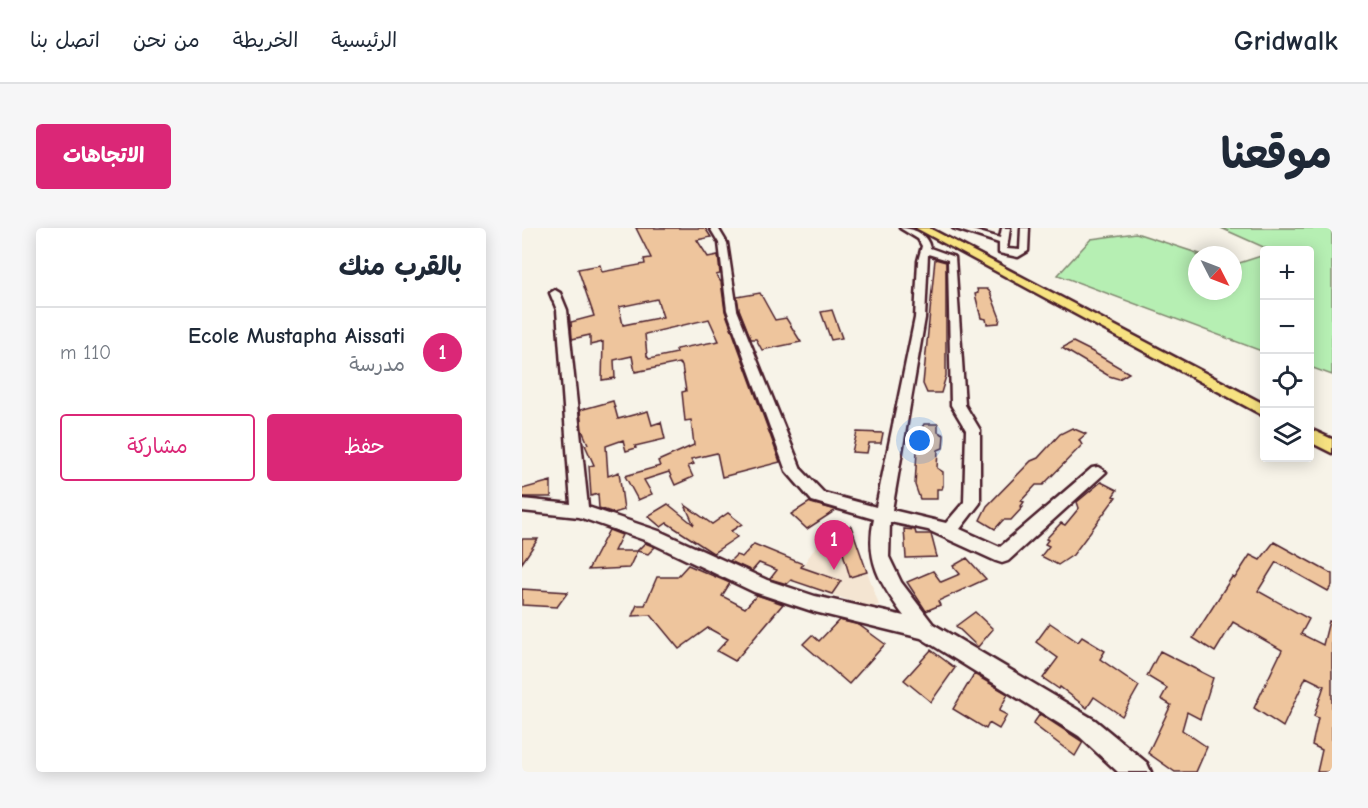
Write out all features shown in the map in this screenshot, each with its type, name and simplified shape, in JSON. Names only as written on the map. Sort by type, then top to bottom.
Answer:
[{"type":"main road","points":[[921,228],[1260,409]]},
{"type":"main road","points":[[933,228],[1260,397]]},
{"type":"main road","points":[[1314,425],[1332,435]]},
{"type":"main road","points":[[1314,437],[1332,447]]},
{"type":"street","points":[[714,228],[723,243],[732,310],[794,471],[818,497],[883,515],[932,524],[1002,556],[1098,472]]},
{"type":"street","points":[[904,228],[925,241],[926,250],[922,261],[920,318],[883,515],[880,557],[894,587],[926,630]]},
{"type":"street","points":[[957,228],[1003,242]]},
{"type":"street","points":[[1006,228],[1002,251],[1024,252],[1025,228]]},
{"type":"street","points":[[926,250],[952,259],[958,405],[973,430],[972,503],[949,531]]},
{"type":"street","points":[[555,293],[562,310],[580,511]]},
{"type":"street","points":[[522,505],[580,511],[653,536],[761,586],[815,604],[926,630],[1087,728],[1138,772]]},
{"type":"shaded area","points":[[851,526],[879,605],[871,608],[793,581],[820,540],[819,536]]},
{"type":"green space","points":[[1221,228],[1332,228],[1332,375],[1314,368],[1314,246],[1261,246]]},
{"type":"green space","points":[[1136,233],[1188,250],[1188,300],[1242,300],[1242,262],[1260,256],[1260,351],[1058,275],[1091,239]]},
{"type":"building","points":[[636,228],[705,228],[711,237],[697,240],[708,257],[718,255],[720,274],[716,275],[721,282],[725,311],[780,462],[722,477],[717,453],[691,459],[694,464],[688,466],[693,477],[675,485],[669,472],[644,480],[652,494],[638,500],[625,476],[660,466],[658,461],[694,445],[691,420],[685,421],[682,392],[686,391],[682,366],[679,363],[635,372],[632,356],[614,360],[615,378],[602,380],[603,342],[590,345],[590,335],[572,339],[571,322],[594,316],[578,269],[600,265],[602,272],[645,264],[644,259],[651,258]],"holes":[[[657,299],[663,317],[623,325],[619,307]],[[709,319],[719,341],[676,349],[677,353],[649,359],[647,356],[645,334]]]},
{"type":"building","points":[[935,259],[946,262],[946,376],[941,393],[927,393],[923,384]]},
{"type":"building","points":[[977,289],[987,289],[990,292],[1000,318],[999,323],[987,324],[986,319],[981,318],[975,294],[978,293]]},
{"type":"building","points":[[760,293],[775,320],[786,318],[801,342],[762,350],[756,339],[751,339],[739,309],[737,297]]},
{"type":"building","points":[[832,310],[842,338],[831,340],[821,312]]},
{"type":"building","points":[[1073,342],[1129,373],[1119,379],[1109,376],[1062,348]]},
{"type":"building","points":[[613,401],[618,419],[648,411],[652,425],[661,422],[665,439],[635,446],[636,448],[626,451],[623,440],[606,446],[608,476],[619,472],[624,510],[614,513],[599,508],[598,494],[591,496],[589,466],[594,465],[585,445],[588,444],[582,430],[580,410]]},
{"type":"building","points":[[924,424],[938,424],[938,432],[944,435],[943,448],[938,450],[937,468],[943,472],[943,486],[942,489],[937,489],[937,499],[920,499],[915,485],[918,434]]},
{"type":"building","points":[[1072,428],[1086,434],[1079,440],[1082,445],[1043,485],[1036,485],[1021,501],[1024,502],[1021,506],[1023,507],[1011,520],[1003,520],[995,529],[980,520],[987,506],[1031,461],[1038,458],[1060,434]]},
{"type":"building","points":[[857,432],[883,433],[881,443],[869,443],[867,453],[852,452]]},
{"type":"building","points":[[551,481],[551,497],[522,497],[522,489]]},
{"type":"building","points":[[1101,482],[1117,490],[1113,496],[1116,497],[1073,555],[1058,565],[1041,556],[1049,546],[1045,544],[1048,540],[1046,539],[1061,523],[1065,525],[1079,508],[1077,502]]},
{"type":"building","points":[[810,502],[836,510],[807,529],[791,514]]},
{"type":"building","points":[[668,504],[694,525],[685,505],[712,524],[728,513],[742,524],[731,531],[737,537],[713,553],[667,523],[661,527],[648,516]]},
{"type":"building","points":[[851,526],[867,572],[850,577],[840,543],[823,548],[819,536]]},
{"type":"building","points":[[904,529],[915,530],[916,534],[931,534],[937,557],[906,558]]},
{"type":"building","points":[[609,530],[622,535],[614,551],[637,551],[629,568],[588,570]]},
{"type":"building","points":[[522,539],[538,539],[522,563]]},
{"type":"building","points":[[1274,542],[1332,574],[1332,585],[1328,591],[1276,562],[1258,591],[1309,619],[1301,634],[1323,645],[1329,621],[1332,622],[1332,772],[1317,772],[1322,750],[1312,745],[1318,718],[1314,716],[1324,686],[1306,677],[1283,727],[1254,708],[1282,650],[1233,622],[1215,652],[1193,638],[1232,577],[1235,578],[1250,555],[1260,560]]},
{"type":"building","points":[[645,543],[655,547],[648,554],[637,551]]},
{"type":"building","points":[[754,544],[803,564],[801,567],[841,581],[832,594],[791,580],[787,584],[770,579],[777,570],[759,563],[752,571],[730,561],[736,555],[742,557]]},
{"type":"building","points":[[967,558],[986,579],[938,601],[940,605],[926,611],[907,582],[933,571],[941,582],[960,574],[953,566]]},
{"type":"building","points":[[688,565],[730,583],[722,596],[745,608],[757,595],[783,604],[735,661],[717,651],[728,639],[708,628],[679,649],[651,615],[632,616],[637,605],[645,605],[657,577],[677,577]]},
{"type":"building","points":[[522,589],[568,592],[557,607],[522,605]]},
{"type":"building","points":[[975,612],[993,629],[978,647],[956,626]]},
{"type":"building","points":[[839,620],[859,625],[885,644],[849,684],[803,644],[812,635],[819,641]]},
{"type":"building","points":[[1050,623],[1078,642],[1082,637],[1105,651],[1100,659],[1139,686],[1122,716],[1094,697],[1087,708],[1060,687],[1059,689],[1043,678],[1058,658],[1036,642]]},
{"type":"building","points":[[931,650],[955,668],[931,702],[904,680]]},
{"type":"building","points":[[1160,651],[1213,678],[1200,719],[1187,712],[1182,730],[1207,747],[1196,772],[1175,772],[1148,753],[1171,705],[1161,699],[1167,688],[1147,676]]},
{"type":"building","points":[[974,674],[1008,694],[999,711],[1007,715],[999,729],[989,723],[986,729],[953,709]]},
{"type":"building","points":[[1040,714],[1083,742],[1075,756],[1033,724]]},
{"type":"place","name":"Ecole Mustapha Aissati","points":[[834,570]]}]
